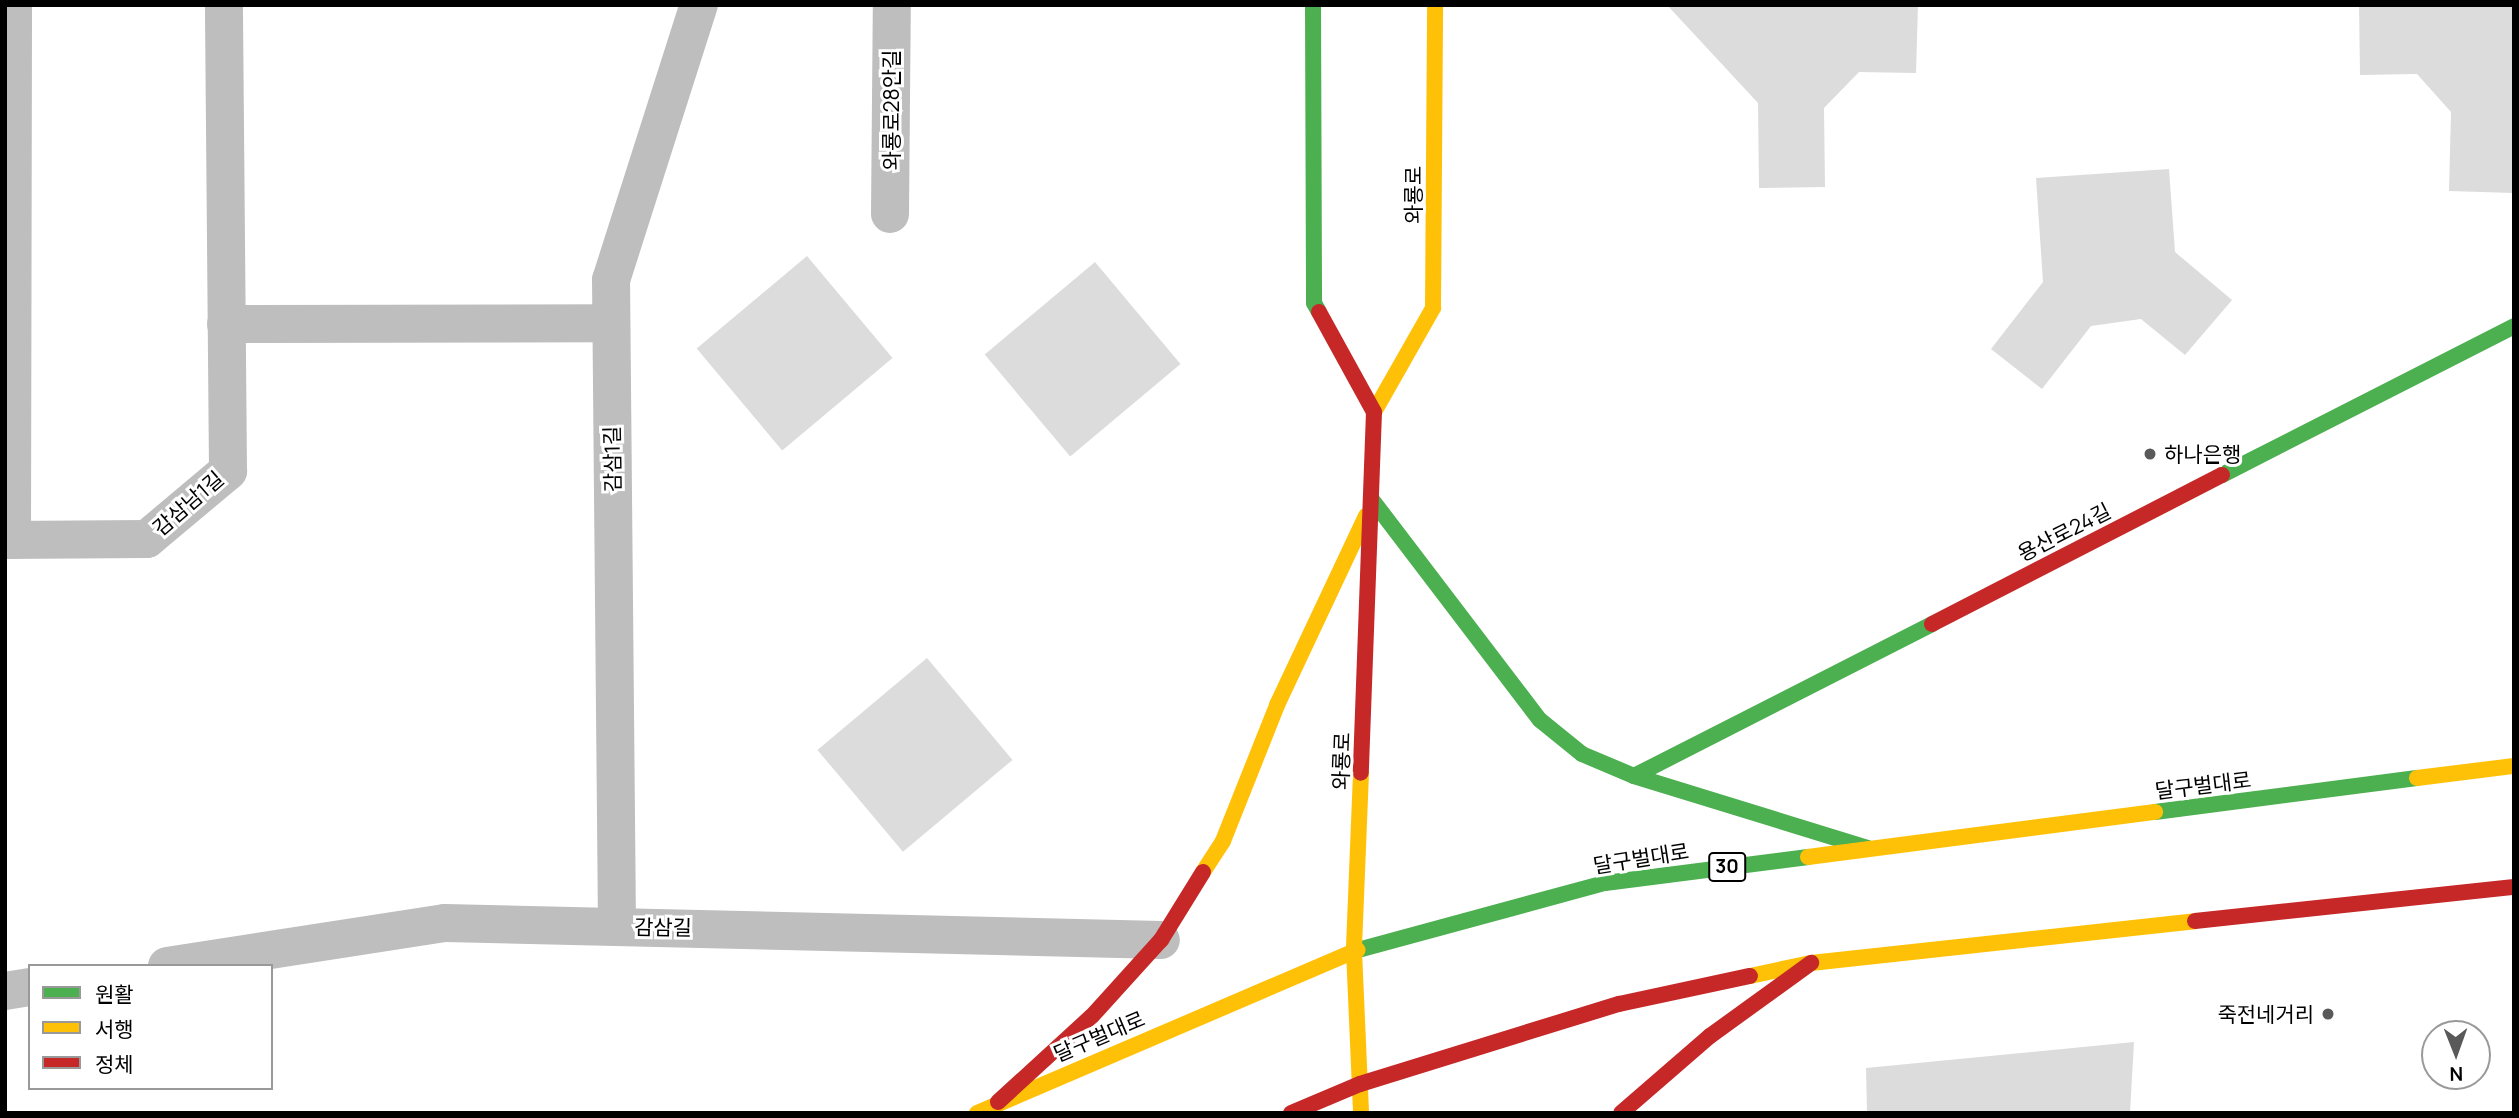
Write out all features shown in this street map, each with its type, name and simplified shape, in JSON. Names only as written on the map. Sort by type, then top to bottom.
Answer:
[{"type":"main road","name":"와룡로","points":[[1313,5],[1314,303],[1374,412]]},
{"type":"main road","name":"와룡로","points":[[1361,1113],[1354,951],[1373,501],[1374,412],[1433,308],[1435,5]]},
{"type":"main road","name":"용산로24길","points":[[1634,776],[2514,326]]},
{"type":"main road","points":[[998,1102],[1092,1016],[1161,940],[1223,841],[1277,705],[1373,501],[1540,720],[1582,754],[1634,776],[1868,848]]},
{"type":"main road","name":"달구벌대로","points":[[977,1113],[1354,951],[1605,883],[2514,766]]},
{"type":"main road","points":[[1290,1113],[1360,1084],[1619,1004],[1811,963],[2513,892]]},
{"type":"main road","points":[[1621,1113],[1710,1036],[1811,963]]},
{"type":"street","points":[[8,540],[13,5]]},
{"type":"street","name":"감삼남1길","points":[[8,540],[147,539],[228,471],[224,5]]},
{"type":"street","name":"감삼1길","points":[[617,926],[611,280],[699,5]]},
{"type":"street","name":"와룡로28안길","points":[[890,214],[892,5]]},
{"type":"street","points":[[226,324],[611,323]]},
{"type":"street","name":"감삼길","points":[[180,964],[445,923],[1161,940]]},
{"type":"street","points":[[5,990],[28,987]]},
{"type":"building","points":[[1667,5],[1918,5],[1916,73],[1859,72],[1824,108],[1825,187],[1759,188],[1758,103]]},
{"type":"building","points":[[2359,5],[2514,5],[2514,193],[2449,191],[2451,112],[2417,74],[2360,75]]},
{"type":"building","points":[[2169,169],[2175,252],[2232,300],[2185,355],[2141,319],[2091,326],[2042,389],[1991,349],[2043,282],[2036,178]]},
{"type":"building","points":[[807,256],[892,358],[782,450],[697,349]]},
{"type":"building","points":[[1095,262],[1180,364],[1070,456],[985,355]]},
{"type":"building","points":[[927,658],[1012,760],[903,852],[817,750]]},
{"type":"building","points":[[2134,1042],[2130,1113],[1867,1113],[1866,1068]]},
{"type":"traffic: fast","points":[[1313,5],[1314,303],[1319,312]]},
{"type":"traffic: fast","points":[[2222,475],[2514,326]]},
{"type":"traffic: fast","points":[[1373,501],[1540,720],[1582,754],[1634,776],[1868,848]]},
{"type":"traffic: fast","points":[[1634,776],[1932,624]]},
{"type":"traffic: fast","points":[[2155,812],[2417,778]]},
{"type":"traffic: fast","points":[[1358,950],[1605,883],[1808,857]]},
{"type":"traffic: slow","points":[[1374,412],[1433,308],[1435,5]]},
{"type":"traffic: slow","points":[[1203,872],[1223,841],[1277,705],[1366,516]]},
{"type":"traffic: slow","points":[[2417,778],[2514,766]]},
{"type":"traffic: slow","points":[[1361,773],[1354,951],[1361,1113]]},
{"type":"traffic: slow","points":[[1808,857],[2155,812]]},
{"type":"traffic: slow","points":[[1750,976],[1811,963],[2195,921]]},
{"type":"traffic: slow","points":[[977,1113],[1358,950]]},
{"type":"traffic: jam","points":[[1319,312],[1374,412],[1361,773]]},
{"type":"traffic: jam","points":[[1932,624],[2222,475]]},
{"type":"traffic: jam","points":[[998,1102],[1092,1016],[1161,940],[1203,872]]},
{"type":"traffic: jam","points":[[2195,921],[2514,887]]},
{"type":"traffic: jam","points":[[1621,1113],[1710,1036],[1811,963]]},
{"type":"traffic: jam","points":[[1291,1113],[1360,1084],[1619,1004],[1750,976]]},
{"type":"place","name":"하나은행","points":[[2150,454]]},
{"type":"place","name":"죽전네거리","points":[[2328,1014]]}]
